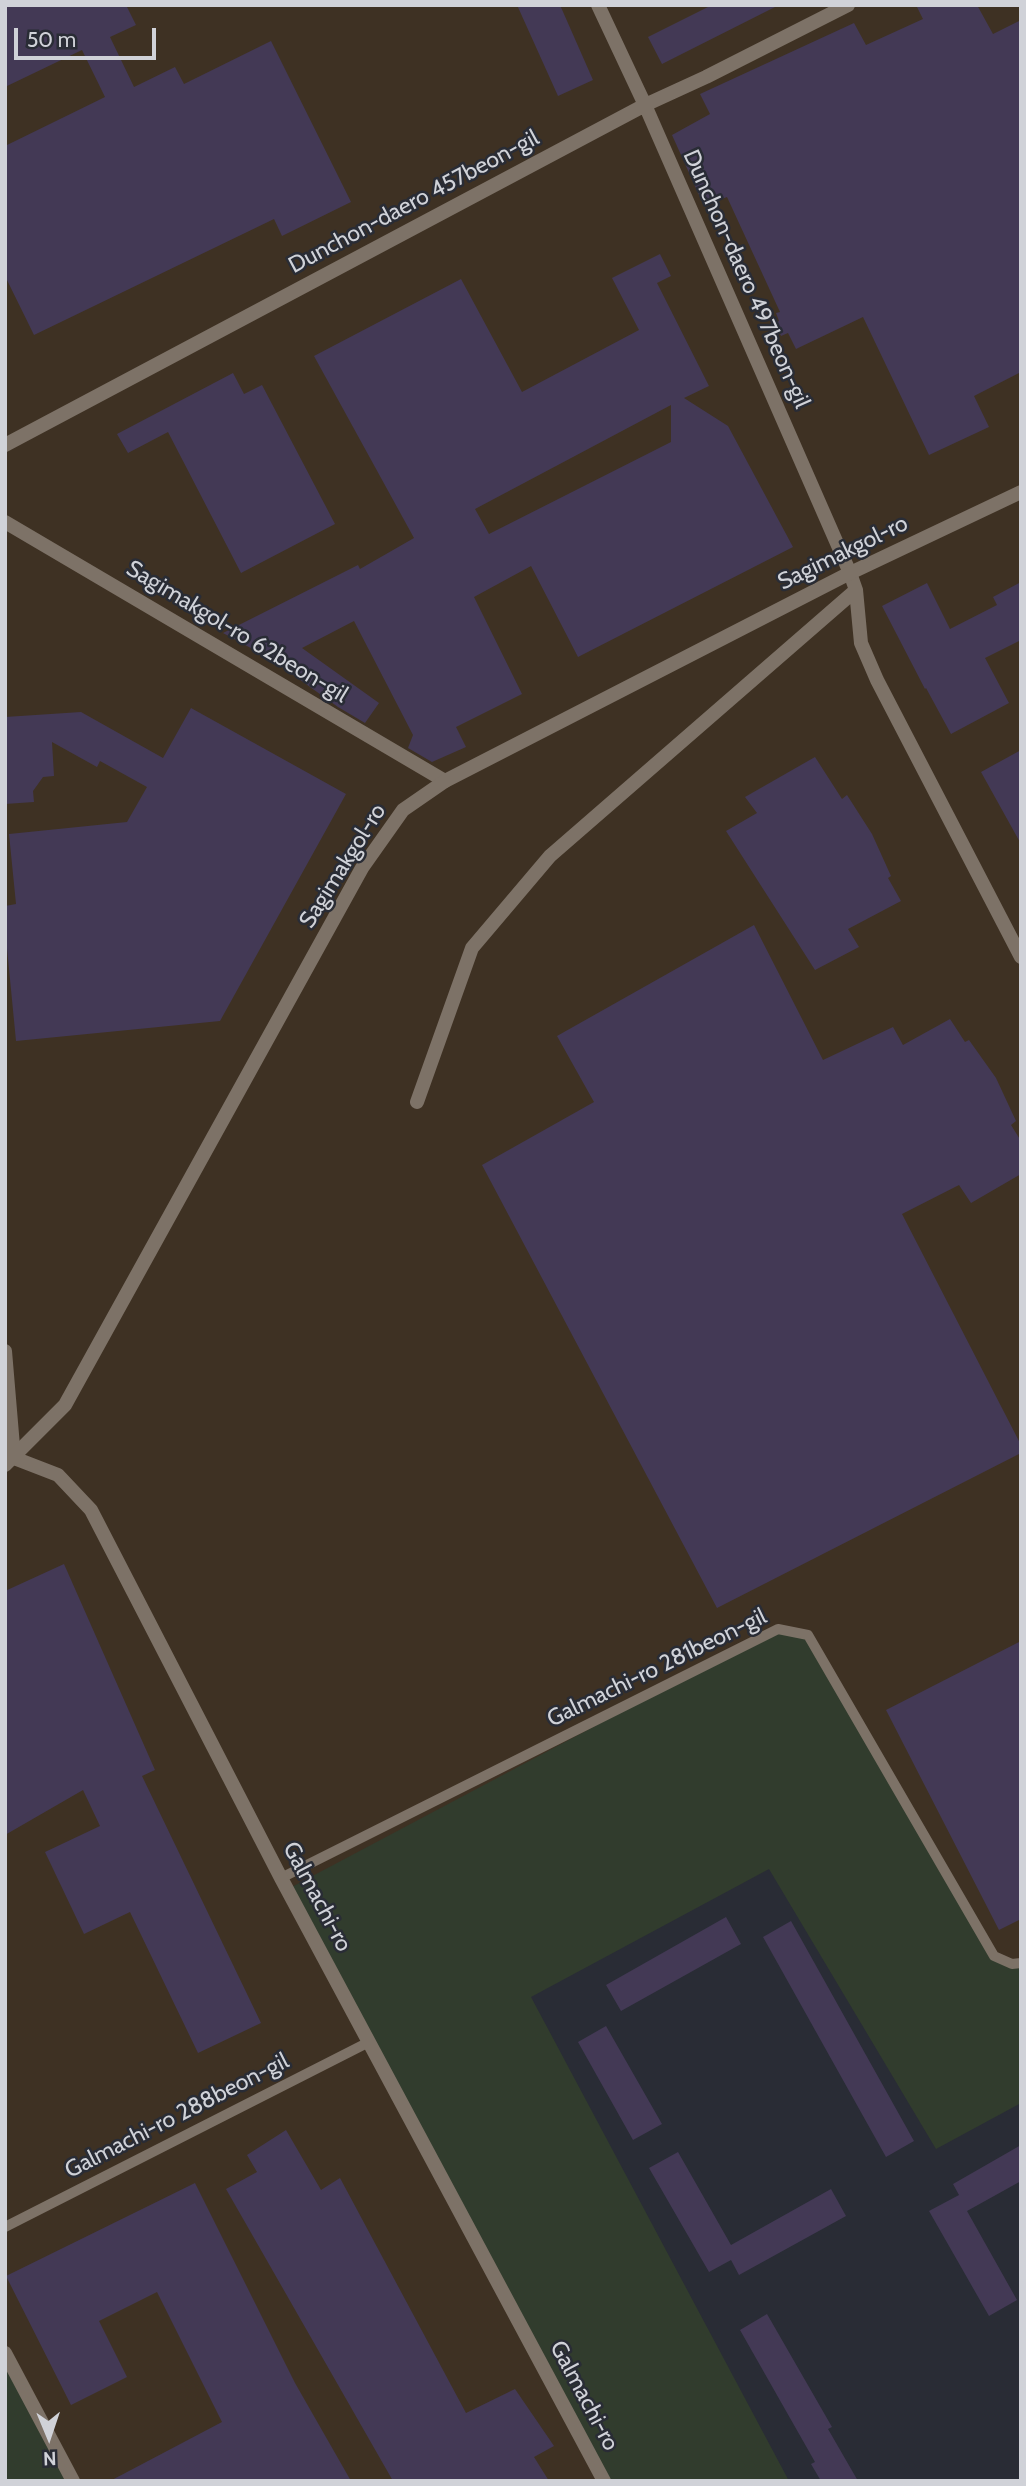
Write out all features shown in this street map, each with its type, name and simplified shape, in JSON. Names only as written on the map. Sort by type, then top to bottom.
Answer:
[{"type":"street","name":"Dunchon-daero 497beon-gil","points":[[598,5],[645,105],[850,573],[856,590],[861,643],[872,668],[1021,957]]},
{"type":"street","name":"Dunchon-daero 457beon-gil","points":[[5,445],[645,105],[848,5]]},
{"type":"street","name":"Sagimakgol-ro","points":[[8,1461],[65,1405],[362,868],[403,810],[445,781],[850,573],[1021,492]]},
{"type":"street","name":"Sagimakgol-ro 62beon-gil","points":[[5,522],[445,781]]},
{"type":"street","points":[[417,1102],[472,948],[541,866],[856,590]]},
{"type":"street","points":[[5,1351],[8,1461]]},
{"type":"street","name":"Galmachi-ro","points":[[8,1461],[58,1475],[91,1510],[281,1878],[604,2481]]},
{"type":"street","points":[[5,2353],[73,2481]]},
{"type":"lane","name":"Galmachi-ro 281beon-gil","points":[[281,1878],[778,1629],[808,1635],[994,1956],[1012,1965],[1021,1963]]},
{"type":"lane","name":"Galmachi-ro 288beon-gil","points":[[5,2227],[369,2042]]},
{"type":"shaded area","points":[[5,5],[1021,5],[1021,1963],[994,1956],[808,1635],[288,1889],[604,2481],[30,2481],[5,2407]]},
{"type":"green space","points":[[778,1629],[808,1635],[994,1956],[1021,1963],[1021,2103],[936,2149],[769,1869],[531,1997],[789,2481],[604,2481],[288,1889]]},
{"type":"green space","points":[[5,2353],[73,2481],[5,2481]]},
{"type":"building","points":[[5,5],[126,5],[136,25],[110,37],[134,87],[175,67],[184,84],[271,41],[351,202],[282,236],[274,219],[34,335],[5,276],[5,146],[105,97],[82,50],[5,87]]},
{"type":"building","points":[[517,5],[560,5],[593,80],[558,96]]},
{"type":"building","points":[[712,5],[779,5],[662,64],[648,37]]},
{"type":"building","points":[[916,5],[977,5],[993,34],[1021,20],[1021,372],[974,396],[989,427],[929,455],[863,317],[796,349],[788,333],[781,336],[775,323],[779,321],[776,313],[780,312],[727,197],[704,206],[672,135],[710,114],[700,94],[854,23],[866,45],[923,19]]},
{"type":"building","points":[[660,254],[671,276],[657,283],[709,386],[684,398],[728,426],[793,547],[578,657],[531,566],[474,597],[522,694],[456,727],[466,747],[432,762],[408,748],[413,735],[354,621],[302,648],[379,703],[365,723],[271,659],[223,633],[358,565],[360,569],[414,538],[314,356],[461,279],[522,392],[639,330],[612,278]],"holes":[[[671,405],[671,442],[489,534],[475,509]]]},
{"type":"building","points":[[233,373],[244,394],[262,385],[335,524],[241,573],[168,432],[128,453],[117,434]]},
{"type":"building","points":[[1021,582],[1021,640],[985,658],[1009,703],[951,734],[882,606],[927,583],[950,629],[997,605],[993,597]]},
{"type":"building","points":[[191,708],[346,794],[220,1021],[16,1041],[5,928],[5,906],[16,904],[9,834],[127,822],[147,787],[100,761],[97,767],[52,742],[54,776],[43,777],[33,791],[34,802],[5,804],[5,717],[81,712],[163,758]]},
{"type":"building","points":[[1021,750],[1021,844],[981,772]]},
{"type":"building","points":[[815,757],[842,799],[847,795],[872,834],[891,876],[888,878],[901,901],[848,929],[859,947],[815,970],[726,831],[757,813],[745,797]]},
{"type":"building","points":[[754,925],[823,1060],[893,1027],[903,1045],[950,1019],[965,1042],[969,1040],[996,1078],[1016,1121],[1011,1125],[1021,1141],[1021,1174],[971,1203],[959,1185],[902,1214],[1021,1445],[1021,1453],[717,1608],[482,1165],[594,1102],[557,1036]]},
{"type":"building","points":[[64,1564],[155,1770],[142,1776],[261,2023],[198,2053],[130,1912],[84,1934],[45,1852],[100,1826],[83,1790],[5,1835],[5,1591]]},
{"type":"building","points":[[1021,1641],[1021,1919],[999,1930],[886,1710]]},
{"type":"building","points":[[726,1917],[741,1944],[621,2011],[606,1985]]},
{"type":"building","points":[[791,1921],[914,2141],[886,2157],[763,1937]]},
{"type":"building","points":[[606,2026],[662,2124],[633,2140],[578,2042]]},
{"type":"building","points":[[286,2130],[321,2190],[340,2178],[466,2413],[515,2389],[554,2446],[534,2457],[549,2481],[393,2481],[226,2189],[257,2172],[247,2155]]},
{"type":"building","points":[[1021,2145],[1021,2181],[967,2211],[1017,2300],[989,2316],[929,2211],[959,2195],[953,2184]]},
{"type":"building","points":[[678,2152],[731,2245],[831,2189],[846,2216],[739,2275],[731,2260],[709,2272],[649,2168]]},
{"type":"building","points":[[195,2183],[295,2383],[351,2481],[110,2481],[222,2422],[157,2292],[99,2321],[127,2377],[71,2405],[6,2276]]},
{"type":"building","points":[[767,2314],[832,2427],[828,2429],[858,2481],[821,2481],[811,2464],[815,2462],[740,2330]]}]
